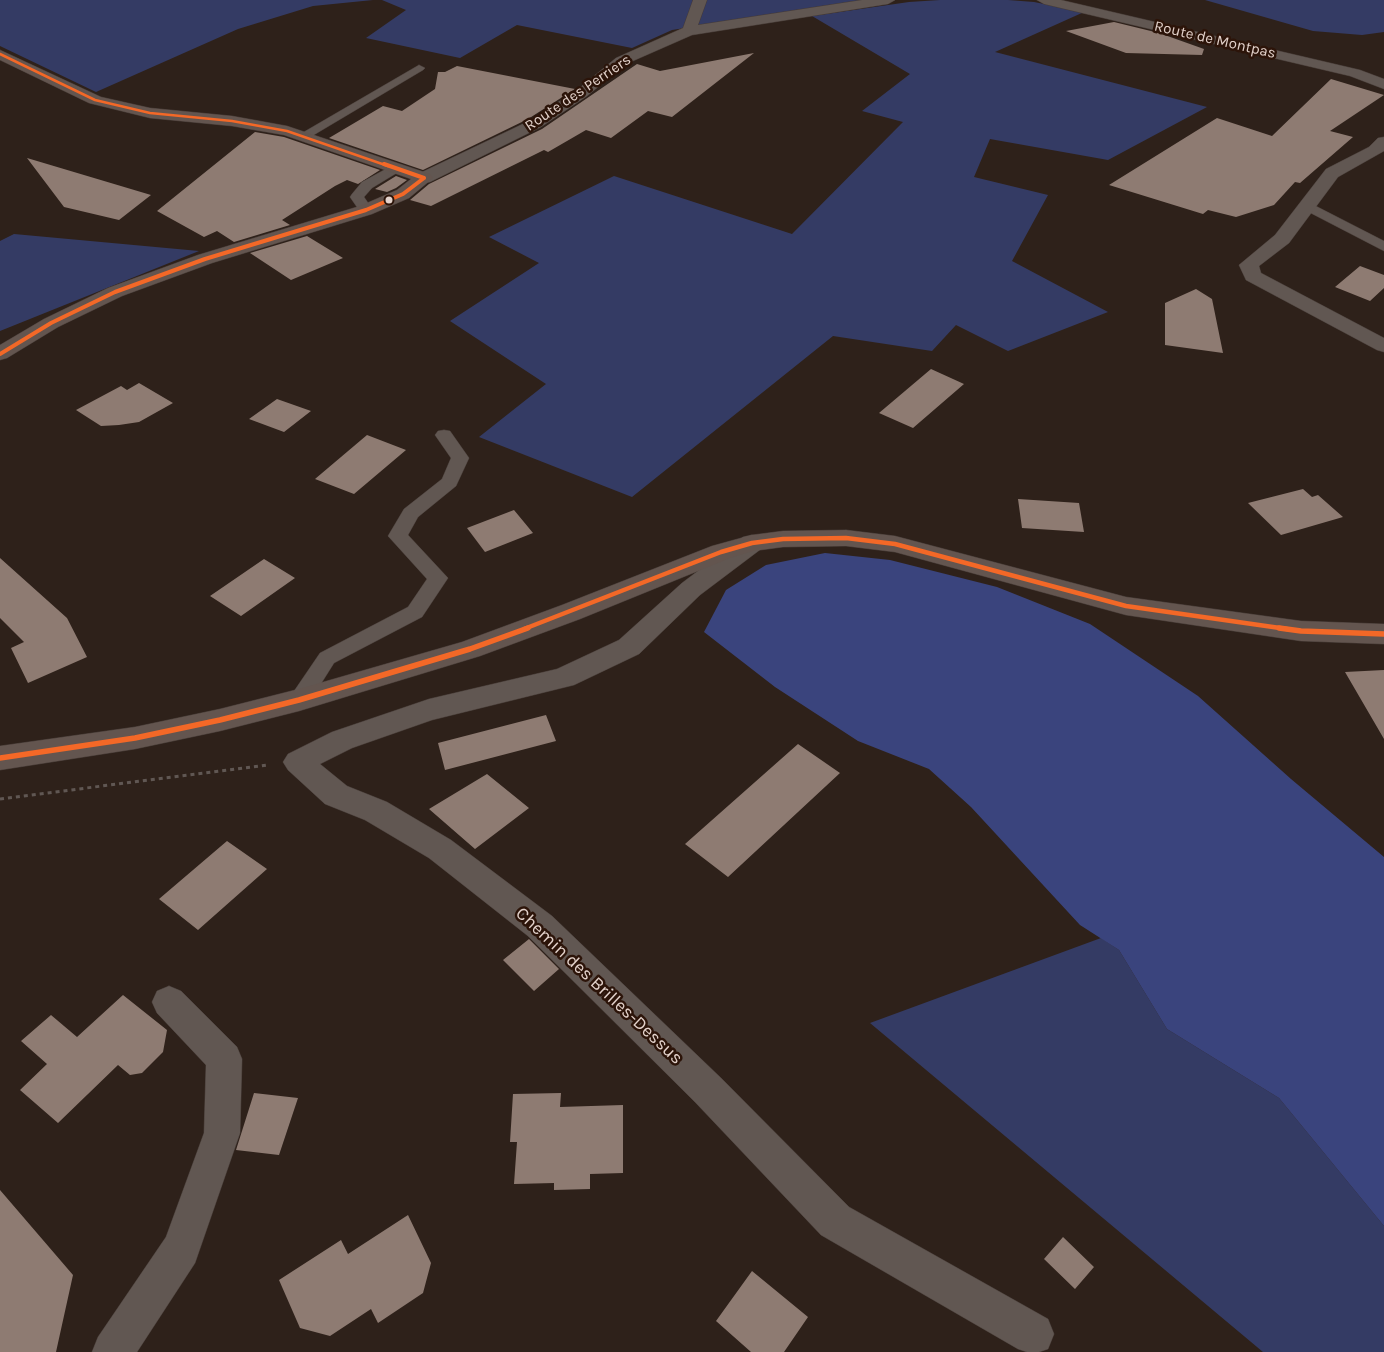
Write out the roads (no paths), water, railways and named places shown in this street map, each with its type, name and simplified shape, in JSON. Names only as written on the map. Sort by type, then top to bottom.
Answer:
[{"type":"street","points":[[700,0],[689,31],[888,0]]},
{"type":"street","name":"Route de Montpas","points":[[1044,0],[1355,73],[1384,84]]},
{"type":"street","name":"Route des Perriers","points":[[0,354],[58,319],[114,292],[151,277],[366,210],[403,194],[424,178],[535,124],[582,94],[621,61],[689,31]]},
{"type":"street","points":[[0,54],[95,100],[114,106],[150,113],[261,126],[303,136],[424,178]]},
{"type":"street","points":[[1384,142],[1375,151],[1332,172],[1282,240],[1249,265],[1253,276],[1384,346]]},
{"type":"street","points":[[0,758],[135,738],[220,720],[299,700],[470,649],[571,612],[721,552],[752,544],[807,537],[846,538],[895,544],[1126,606],[1301,631],[1384,634]]},
{"type":"street","name":"Chemin des Brilles-Dessus","points":[[752,544],[691,589],[628,647],[564,678],[429,710],[342,740],[298,762],[336,795],[376,811],[440,849],[540,926],[708,1090],[835,1221],[1033,1334]]},
{"type":"street","points":[[113,1352],[181,1249],[222,1133],[224,1058],[168,1002]]},
{"type":"lane","points":[[303,136],[419,68]]},
{"type":"lane","points":[[366,210],[357,196],[367,185],[395,168]]},
{"type":"lane","points":[[1306,205],[1384,247]]},
{"type":"lane","points":[[299,700],[327,658],[415,612],[438,578],[398,536],[411,514],[450,482],[460,458],[444,435]]}]
